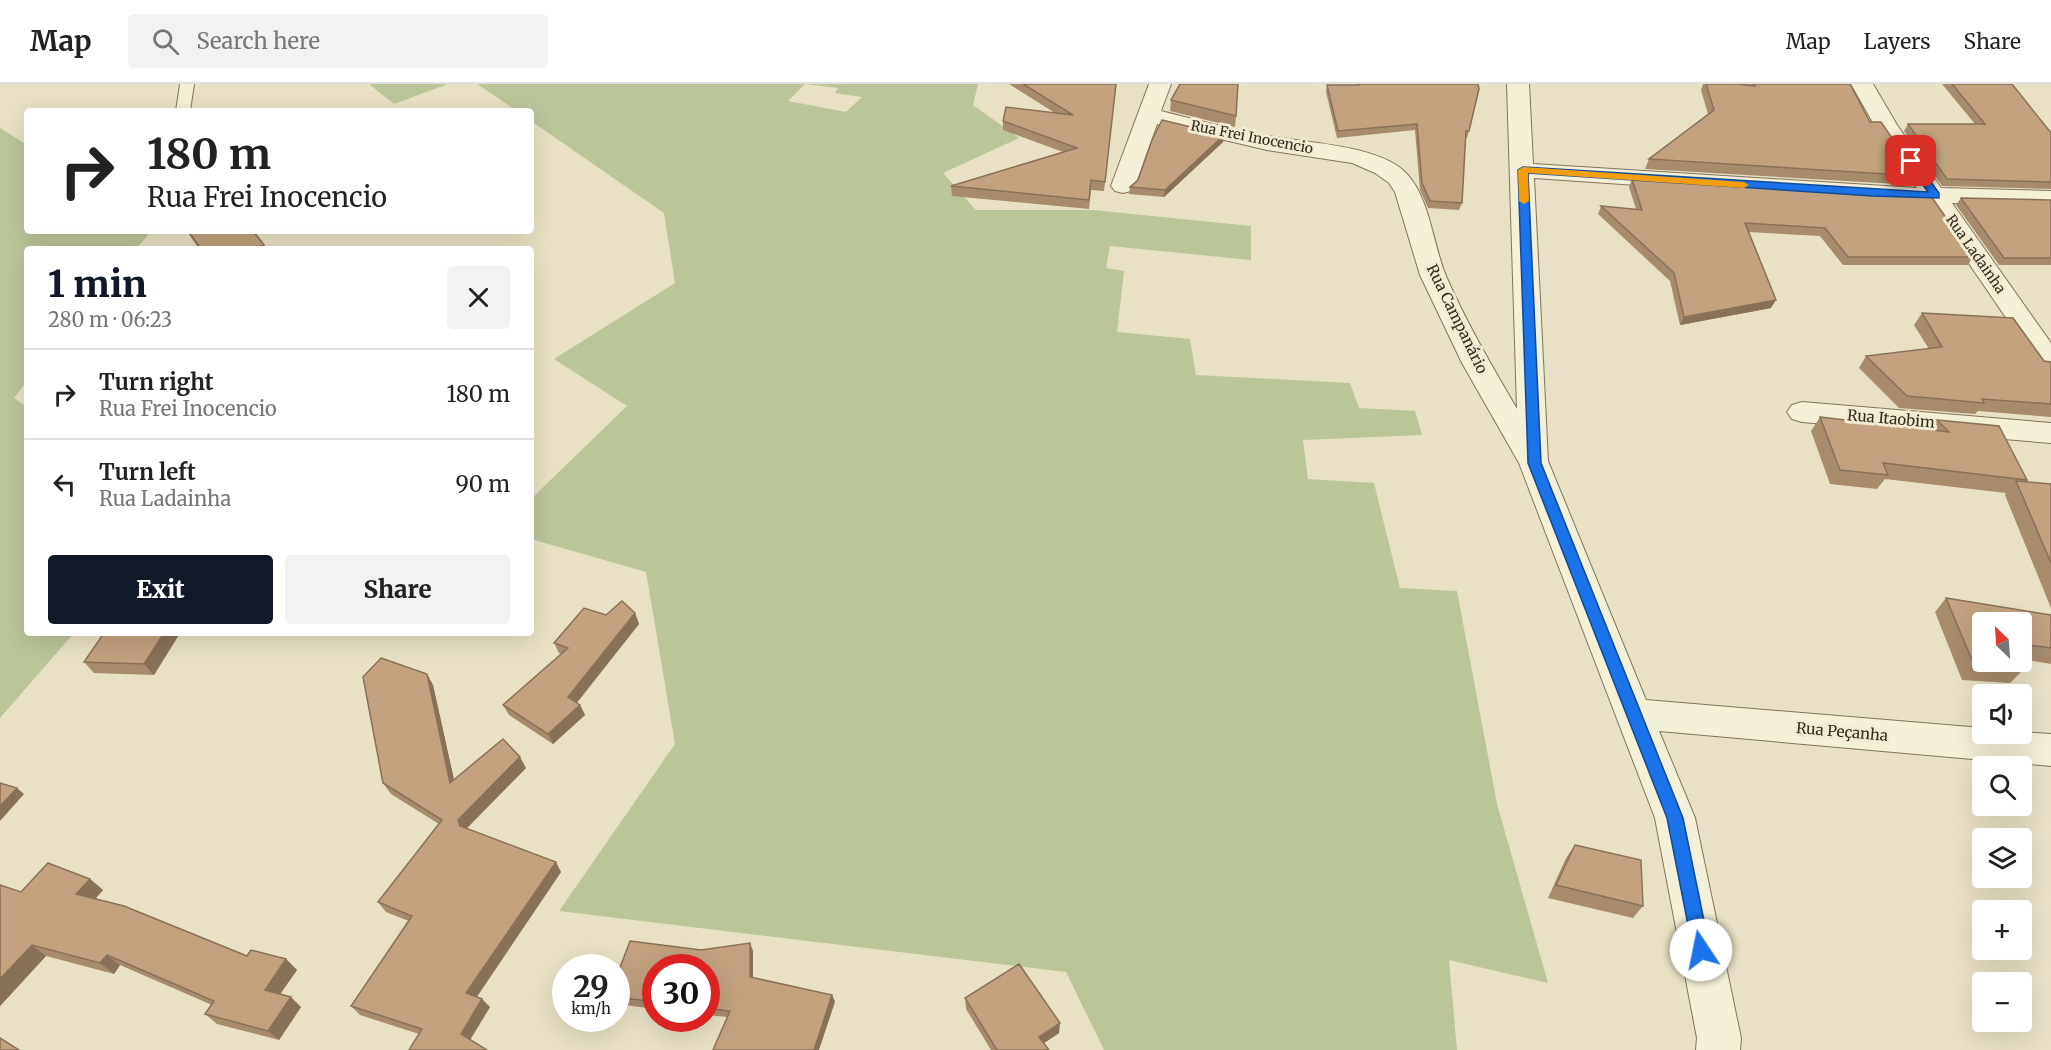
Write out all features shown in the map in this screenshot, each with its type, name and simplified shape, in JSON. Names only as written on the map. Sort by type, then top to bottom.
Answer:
[{"type":"street","points":[[1123,186],[1160,84]]},
{"type":"street","name":"Rua Campanário","points":[[1518,84],[1534,463]]},
{"type":"street","name":"Rua Ladainha","points":[[1862,84],[1886,126],[2051,363]]},
{"type":"street","name":"Rua Frei Inocencio","points":[[1148,115],[1268,143],[1357,157]]},
{"type":"street","name":"Rua Campanário","points":[[1357,157],[1383,168],[1398,178],[1407,192],[1433,275],[1476,363],[1534,463],[1675,818],[1719,1038],[1718,1050]]},
{"type":"street","points":[[1523,170],[1873,194],[2051,198]]},
{"type":"street","name":"Rua Itaobim","points":[[1802,412],[2051,433]]},
{"type":"street","name":"Rua Peçanha","points":[[1634,714],[2051,750]]},
{"type":"lane","points":[[183,108],[187,84]]},
{"type":"green space","points":[[369,84],[448,84],[394,104]]},
{"type":"green space","points":[[477,84],[805,84],[978,84],[973,105],[1019,138],[943,173],[976,210],[1093,210],[1251,226],[1251,260],[1110,246],[1106,268],[1124,271],[1117,332],[1190,339],[1196,375],[1350,383],[1359,408],[1415,411],[1422,435],[1303,440],[1308,479],[1374,483],[1400,588],[1457,591],[1497,804],[1548,983],[1449,960],[1457,1050],[1104,1050],[1066,972],[559,911],[675,744],[646,572],[534,540],[534,496],[627,406],[554,359],[675,283],[664,213],[534,123],[534,108],[513,108]],"holes":[[[805,84],[838,88],[835,93],[862,97],[846,112],[788,101]]]},
{"type":"green space","points":[[0,128],[24,143],[24,234],[148,235],[139,246],[24,246],[24,385],[14,398],[24,405],[24,636],[71,636],[0,718]]},
{"type":"building","points":[[1023,84],[1116,84],[1105,182],[1091,180],[1089,200],[951,186],[1077,148],[1003,121],[1006,107],[1073,115]]},
{"type":"building","points":[[1180,84],[1238,84],[1236,116],[1171,100]]},
{"type":"building","points":[[1478,84],[1479,89],[1469,131],[1466,131],[1462,203],[1430,201],[1422,183],[1417,124],[1338,131],[1327,85]]},
{"type":"building","points":[[1706,84],[1755,86],[1753,84],[1850,84],[1870,122],[1881,122],[1918,176],[1649,159],[1714,110]]},
{"type":"building","points":[[1952,84],[2012,84],[2051,133],[2051,182],[1947,179],[1908,124],[1985,124]]},
{"type":"building","points":[[1162,120],[1224,135],[1165,190],[1130,187],[1138,180],[1152,140]]},
{"type":"building","points":[[1632,179],[1877,195],[1931,196],[1973,257],[1848,257],[1825,228],[1745,223],[1776,300],[1684,317],[1674,273],[1601,206],[1642,210]]},
{"type":"building","points":[[1961,198],[2051,200],[2051,258],[2004,258]]},
{"type":"building","points":[[190,234],[255,234],[264,245],[261,246],[199,246]]},
{"type":"building","points":[[1922,313],[2013,318],[2044,361],[2051,362],[2051,404],[1982,399],[1984,403],[1907,396],[1866,356],[1942,347]]},
{"type":"building","points":[[1820,417],[1949,432],[1937,420],[1999,426],[2027,480],[1883,463],[1888,475],[1840,470]]},
{"type":"building","points":[[2016,481],[2051,484],[2051,563]]},
{"type":"building","points":[[1946,598],[2051,615],[2051,648],[2032,645],[2032,612],[1972,612],[1972,660]]},
{"type":"building","points":[[622,601],[635,613],[568,697],[580,705],[548,734],[503,705],[568,648],[554,643],[584,608],[606,615]]},
{"type":"building","points":[[102,636],[162,636],[144,664],[84,662]]},
{"type":"building","points":[[381,658],[427,674],[450,783],[503,739],[520,757],[458,820],[460,826],[556,862],[466,993],[482,999],[461,1034],[487,1050],[409,1050],[422,1029],[351,1006],[412,916],[378,902],[442,820],[383,783],[363,677]]},
{"type":"building","points":[[0,783],[17,788],[0,806]]},
{"type":"building","points":[[1575,845],[1641,860],[1643,906],[1556,885]]},
{"type":"building","points":[[48,863],[90,879],[76,894],[124,906],[247,956],[251,950],[286,959],[265,990],[291,997],[268,1031],[205,1014],[214,1001],[107,955],[100,963],[32,945],[0,979],[0,885],[21,892]]},
{"type":"building","points":[[630,941],[701,950],[750,943],[750,977],[832,995],[814,1050],[713,1050],[730,1011],[720,1010],[720,954],[642,954],[642,1000],[630,999],[630,954],[625,954]]},
{"type":"building","points":[[1019,964],[1060,1023],[1039,1037],[1049,1050],[997,1050],[965,998]]},
{"type":"building","points":[[0,1038],[19,1050],[0,1050]]},
{"type":"slow traffic","points":[[1524,201],[1523,170],[1744,185]]},
{"type":"route","points":[[1701,950],[1675,818],[1534,463],[1523,170],[1873,194],[1936,195],[1911,161]]}]
